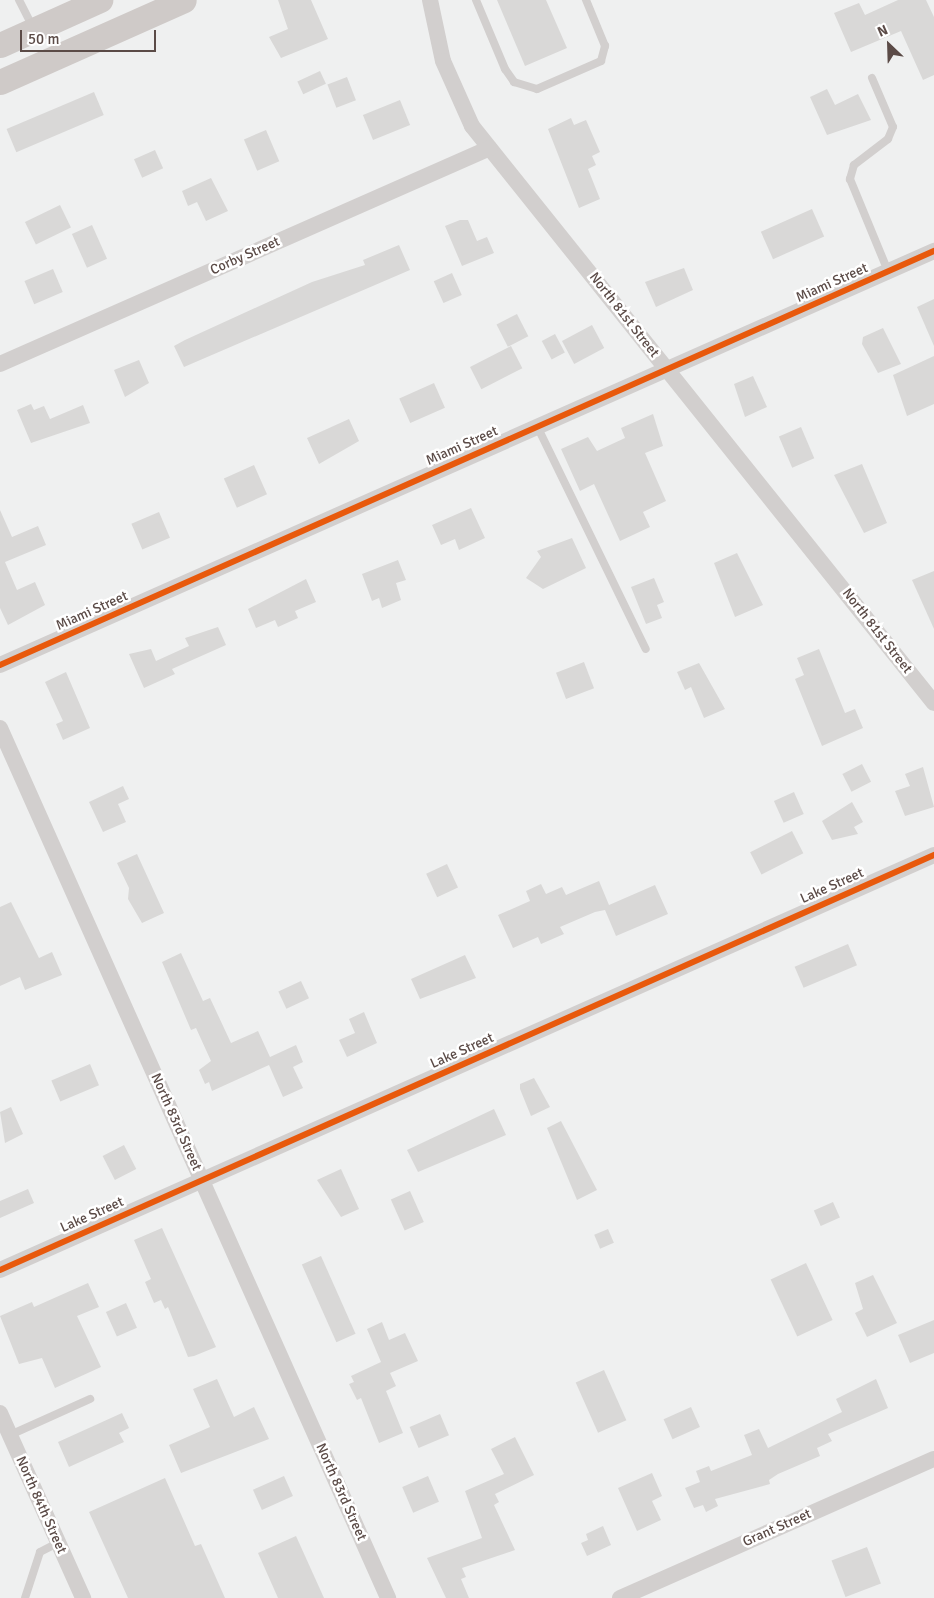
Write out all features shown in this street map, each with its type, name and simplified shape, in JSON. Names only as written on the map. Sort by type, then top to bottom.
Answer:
[{"type":"main road","points":[[0,44],[100,0]]},
{"type":"main road","points":[[0,82],[184,0]]},
{"type":"street","name":"North 81st Street","points":[[430,0],[452,86],[472,126],[934,703]]},
{"type":"street","name":"Corby Street","points":[[0,364],[490,148]]},
{"type":"street","name":"Miami Street","points":[[0,665],[934,251]]},
{"type":"street","name":"North 83rd Street","points":[[0,728],[388,1598]]},
{"type":"street","name":"Lake Street","points":[[0,1270],[934,854]]},
{"type":"street","name":"North 84th Street","points":[[0,1413],[83,1598]]},
{"type":"street","name":"Grant Street","points":[[620,1598],[934,1458]]},
{"type":"lane","points":[[19,0],[34,29]]},
{"type":"lane","points":[[476,0],[504,69],[514,82],[538,89],[601,61],[605,46],[586,0]]},
{"type":"lane","points":[[872,78],[893,127],[888,140],[854,164],[850,179],[888,271]]},
{"type":"lane","points":[[537,426],[646,649]]},
{"type":"lane","points":[[10,1435],[90,1399]]},
{"type":"lane","points":[[25,1598],[40,1552],[58,1543]]},
{"type":"building","points":[[278,0],[311,0],[328,39],[281,58],[269,37],[288,29]]},
{"type":"building","points":[[497,0],[546,0],[567,48],[525,66]]},
{"type":"building","points":[[898,0],[926,0],[934,17],[934,75],[923,80],[901,31],[851,52],[834,13],[859,3],[865,15]]},
{"type":"building","points":[[320,71],[326,84],[303,94],[297,82]]},
{"type":"building","points":[[347,77],[356,100],[336,108],[327,85]]},
{"type":"building","points":[[827,89],[835,105],[858,94],[871,120],[827,135],[810,97]]},
{"type":"building","points":[[94,92],[104,115],[16,152],[7,129]]},
{"type":"building","points":[[400,100],[410,125],[373,140],[363,115]]},
{"type":"building","points":[[571,118],[574,125],[586,120],[600,152],[592,156],[596,165],[588,169],[600,199],[579,208],[548,129]]},
{"type":"building","points":[[266,130],[279,161],[257,171],[244,139]]},
{"type":"building","points":[[155,150],[163,168],[142,178],[134,159]]},
{"type":"building","points":[[211,178],[228,211],[206,221],[197,202],[188,206],[182,191]]},
{"type":"building","points":[[60,205],[71,227],[36,245],[25,222]]},
{"type":"building","points":[[812,209],[824,236],[773,259],[761,232]]},
{"type":"building","points":[[460,220],[468,220],[477,241],[487,237],[494,253],[462,266],[445,226]]},
{"type":"building","points":[[92,225],[107,259],[87,268],[72,234]]},
{"type":"building","points":[[399,245],[410,270],[184,367],[174,346],[312,282],[365,265],[363,260]]},
{"type":"building","points":[[684,268],[693,290],[656,307],[645,282]]},
{"type":"building","points":[[53,269],[63,292],[34,304],[24,281]]},
{"type":"building","points":[[452,273],[462,295],[443,303],[434,281]]},
{"type":"building","points":[[934,299],[934,346],[917,307]]},
{"type":"building","points":[[517,314],[528,336],[508,347],[497,324]]},
{"type":"building","points":[[592,325],[604,348],[574,364],[562,341]]},
{"type":"building","points":[[883,328],[901,364],[878,373],[862,344],[863,337]]},
{"type":"building","points":[[555,334],[565,353],[552,360],[542,341]]},
{"type":"building","points":[[511,346],[522,368],[481,389],[470,367]]},
{"type":"building","points":[[934,356],[934,404],[907,416],[893,375]]},
{"type":"building","points":[[139,360],[149,383],[125,397],[114,370]]},
{"type":"building","points":[[753,376],[767,407],[745,417],[734,384]]},
{"type":"building","points":[[434,383],[445,408],[410,423],[399,398]]},
{"type":"building","points":[[31,404],[34,410],[44,406],[50,419],[83,405],[90,423],[31,443],[17,410]]},
{"type":"building","points":[[653,414],[663,446],[645,453],[666,501],[643,512],[650,527],[620,541],[594,484],[580,491],[561,449],[588,437],[597,451],[625,438],[621,428]]},
{"type":"building","points":[[349,419],[359,441],[319,464],[307,438]]},
{"type":"building","points":[[801,427],[814,458],[792,468],[779,436]]},
{"type":"building","points":[[862,464],[887,523],[864,533],[834,475]]},
{"type":"building","points":[[254,465],[267,494],[237,508],[224,478]]},
{"type":"building","points":[[471,508],[485,538],[459,550],[455,539],[441,545],[432,525]]},
{"type":"building","points":[[0,510],[12,537],[38,526],[46,545],[5,562],[17,590],[35,582],[45,605],[8,625],[0,608]]},
{"type":"building","points":[[159,512],[170,538],[142,549],[131,524]]},
{"type":"building","points":[[572,538],[586,568],[543,589],[526,578],[541,557],[537,551]]},
{"type":"building","points":[[737,553],[763,605],[735,617],[714,563]]},
{"type":"building","points":[[398,560],[406,580],[396,583],[401,600],[382,608],[379,598],[372,601],[362,574]]},
{"type":"building","points":[[934,571],[934,629],[912,580]]},
{"type":"building","points":[[654,578],[664,602],[657,605],[662,618],[646,624],[631,587]]},
{"type":"building","points":[[306,579],[316,602],[295,611],[298,618],[278,627],[275,620],[256,628],[248,609]]},
{"type":"building","points":[[218,627],[226,645],[172,669],[175,674],[144,688],[129,654],[151,649],[156,661],[189,646],[185,638]]},
{"type":"building","points":[[819,649],[845,713],[855,709],[863,728],[822,746],[795,679],[804,675],[797,658]]},
{"type":"building","points":[[584,662],[594,688],[566,699],[556,673]]},
{"type":"building","points":[[699,663],[725,709],[704,718],[691,687],[685,690],[677,672]]},
{"type":"building","points":[[66,672],[90,728],[63,740],[56,724],[63,721],[45,682]]},
{"type":"building","points":[[862,764],[871,782],[851,792],[842,774]]},
{"type":"building","points":[[923,767],[934,807],[905,816],[895,791],[910,786],[905,774]]},
{"type":"building","points":[[123,786],[129,799],[118,804],[126,822],[103,832],[89,802]]},
{"type":"building","points":[[794,792],[804,814],[784,823],[774,801]]},
{"type":"building","points":[[852,802],[863,822],[854,827],[858,834],[832,840],[822,821]]},
{"type":"building","points":[[792,831],[803,853],[761,875],[750,852]]},
{"type":"building","points":[[137,854],[164,913],[142,923],[128,899],[129,888],[117,863]]},
{"type":"building","points":[[447,864],[458,888],[437,897],[426,874]]},
{"type":"building","points":[[599,881],[609,905],[655,885],[668,914],[616,936],[605,910],[595,912],[560,927],[564,934],[541,944],[538,937],[513,948],[498,915],[530,901],[526,891],[541,884],[546,894],[562,887],[566,895]]},
{"type":"building","points":[[11,902],[39,958],[52,952],[62,975],[25,990],[20,977],[0,986],[0,907]]},
{"type":"building","points":[[848,944],[857,965],[804,988],[795,967]]},
{"type":"building","points":[[181,953],[203,1001],[210,998],[231,1043],[258,1031],[270,1057],[296,1045],[303,1062],[293,1067],[303,1088],[283,1097],[269,1065],[212,1091],[209,1082],[205,1084],[199,1070],[211,1061],[196,1028],[191,1030],[162,962]]},
{"type":"building","points":[[465,955],[476,978],[420,999],[411,979]]},
{"type":"building","points":[[301,981],[309,998],[286,1009],[278,992]]},
{"type":"building","points":[[364,1012],[377,1043],[347,1057],[339,1040],[355,1033],[349,1019]]},
{"type":"building","points":[[90,1064],[99,1085],[60,1102],[51,1080]]},
{"type":"building","points":[[534,1078],[550,1107],[531,1116],[520,1089],[520,1084]]},
{"type":"building","points":[[11,1107],[23,1134],[5,1143],[0,1112]]},
{"type":"building","points":[[494,1109],[506,1135],[418,1172],[407,1150]]},
{"type":"building","points":[[561,1121],[597,1190],[577,1200],[547,1128]]},
{"type":"building","points":[[124,1145],[136,1169],[115,1180],[103,1156]]},
{"type":"building","points":[[341,1169],[359,1209],[341,1217],[317,1180]]},
{"type":"building","points":[[28,1189],[34,1203],[0,1218],[0,1201]]},
{"type":"building","points":[[410,1191],[424,1222],[405,1231],[391,1200]]},
{"type":"building","points":[[833,1202],[840,1218],[821,1226],[814,1211]]},
{"type":"building","points":[[162,1228],[216,1347],[194,1356],[188,1357],[168,1307],[165,1309],[161,1300],[154,1303],[145,1282],[151,1279],[134,1240]]},
{"type":"building","points":[[608,1229],[614,1243],[600,1249],[594,1235]]},
{"type":"building","points":[[321,1256],[356,1334],[336,1342],[302,1265]]},
{"type":"building","points":[[806,1263],[833,1320],[797,1337],[771,1279]]},
{"type":"building","points":[[873,1275],[897,1323],[867,1337],[855,1313],[863,1309],[855,1283]]},
{"type":"building","points":[[88,1283],[99,1307],[77,1316],[101,1367],[55,1388],[42,1358],[19,1364],[0,1316],[32,1302],[34,1307]]},
{"type":"building","points":[[126,1303],[137,1328],[117,1337],[106,1312]]},
{"type":"building","points":[[934,1320],[934,1353],[910,1363],[898,1335]]},
{"type":"building","points":[[382,1322],[389,1340],[405,1333],[418,1361],[390,1373],[396,1386],[386,1391],[403,1433],[379,1443],[361,1398],[357,1400],[349,1384],[354,1382],[351,1376],[381,1362],[367,1329]]},
{"type":"building","points":[[604,1370],[626,1420],[598,1433],[576,1383]]},
{"type":"building","points":[[217,1379],[234,1417],[254,1407],[269,1439],[181,1473],[169,1445],[210,1427],[193,1389]]},
{"type":"building","points":[[876,1379],[888,1408],[828,1434],[832,1441],[817,1448],[820,1456],[778,1474],[769,1480],[770,1484],[715,1499],[718,1506],[706,1512],[703,1505],[694,1508],[685,1488],[700,1482],[696,1471],[709,1466],[711,1471],[752,1455],[744,1435],[759,1429],[768,1448],[842,1412],[836,1399]]},
{"type":"building","points":[[691,1407],[700,1427],[673,1439],[664,1419]]},
{"type":"building","points":[[122,1413],[129,1428],[119,1433],[124,1442],[69,1467],[58,1442]]},
{"type":"building","points":[[440,1414],[449,1435],[419,1448],[410,1427]]},
{"type":"building","points":[[515,1437],[534,1475],[495,1494],[499,1502],[494,1505],[515,1550],[462,1568],[466,1577],[461,1579],[469,1598],[446,1598],[427,1558],[482,1538],[465,1491],[504,1474],[491,1449]]},
{"type":"building","points":[[652,1473],[662,1496],[652,1501],[661,1520],[637,1531],[618,1488]]},
{"type":"building","points":[[284,1476],[293,1496],[262,1510],[253,1490]]},
{"type":"building","points":[[428,1476],[439,1502],[413,1513],[402,1487]]},
{"type":"building","points":[[165,1478],[195,1546],[201,1544],[225,1598],[128,1598],[89,1512]]},
{"type":"building","points":[[603,1526],[611,1545],[587,1556],[581,1543],[588,1540],[586,1534]]},
{"type":"building","points":[[296,1536],[324,1598],[278,1598],[258,1553]]},
{"type":"building","points":[[867,1547],[881,1583],[846,1597],[832,1561]]},
{"type":"cycle path","points":[[0,665],[934,251]]},
{"type":"cycle path","points":[[0,1270],[934,855]]}]
